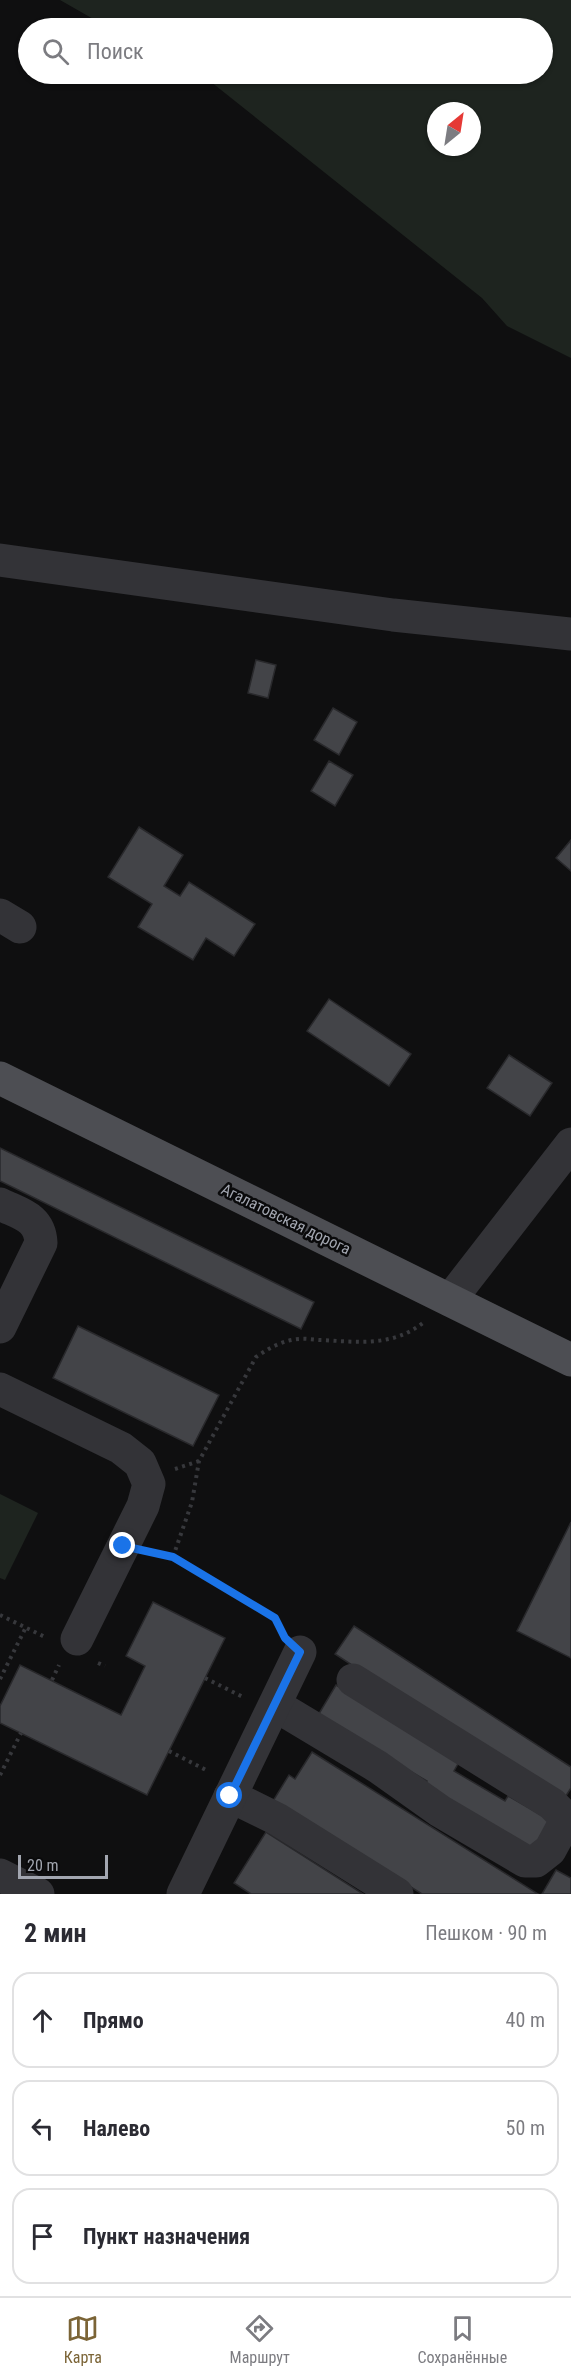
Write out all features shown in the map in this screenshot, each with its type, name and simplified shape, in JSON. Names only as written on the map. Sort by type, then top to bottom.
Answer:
[{"type":"main road","name":"Агалатовская дорога","points":[[0,1078],[571,1360]]},
{"type":"street","points":[[0,560],[393,615],[571,634]]},
{"type":"street","points":[[450,1300],[571,1144]]},
{"type":"street","points":[[0,1204],[34,1220],[41,1230],[41,1242],[0,1327]]},
{"type":"street","points":[[0,1389],[121,1448],[140,1463],[149,1484],[143,1506],[77,1639]]},
{"type":"street","points":[[183,1894],[224,1786],[264,1704],[300,1652]]},
{"type":"street","points":[[264,1704],[378,1767],[440,1811],[525,1861],[536,1861],[550,1850],[564,1824],[561,1813],[552,1804],[352,1680]]},
{"type":"street","points":[[224,1786],[397,1894]]},
{"type":"street","points":[[0,1875],[38,1894]]},
{"type":"path","points":[[173,1557],[192,1502],[199,1461],[256,1357],[272,1346],[298,1339],[356,1342],[386,1340],[410,1333],[450,1300]]},
{"type":"path","points":[[123,1546],[173,1557],[275,1618],[285,1638],[300,1652]]},
{"type":"path","points":[[0,1679],[26,1627]]},
{"type":"path","points":[[205,1678],[264,1704]]},
{"type":"path","points":[[0,1775],[21,1733]]},
{"type":"path","points":[[169,1751],[224,1786]]},
{"type":"shaded area","points":[[60,0],[571,0],[571,358],[507,326],[482,298],[214,84],[553,84],[553,18],[92,18]]},
{"type":"shaded area","points":[[0,1494],[38,1513],[5,1580],[0,1578]]},
{"type":"building","points":[[256,660],[276,665],[268,698],[248,693]]},
{"type":"building","points":[[333,708],[357,722],[339,755],[314,740]]},
{"type":"building","points":[[329,761],[353,775],[335,806],[311,791]]},
{"type":"building","points":[[139,827],[183,855],[164,886],[180,896],[189,882],[255,924],[234,956],[206,938],[193,960],[138,927],[152,904],[108,877]]},
{"type":"building","points":[[571,840],[571,871],[556,858]]},
{"type":"building","points":[[329,999],[411,1054],[389,1086],[307,1031]]},
{"type":"building","points":[[509,1055],[552,1083],[530,1116],[487,1088]]},
{"type":"building","points":[[0,1148],[314,1302],[301,1329],[0,1181]]},
{"type":"building","points":[[78,1326],[219,1395],[193,1446],[53,1378]]},
{"type":"building","points":[[571,1522],[571,1658],[517,1631]]},
{"type":"building","points":[[153,1602],[225,1638],[147,1795],[0,1723],[0,1706],[20,1665],[121,1715],[145,1666],[126,1656]]},
{"type":"building","points":[[354,1626],[571,1767],[571,1788],[562,1802],[335,1654]]},
{"type":"building","points":[[336,1685],[446,1749],[459,1762],[454,1771],[505,1801],[508,1796],[550,1820],[532,1851],[423,1788],[427,1781],[317,1717]]},
{"type":"building","points":[[312,1752],[538,1894],[422,1894],[273,1801],[289,1775],[295,1779]]},
{"type":"building","points":[[266,1832],[363,1894],[251,1894],[234,1883]]},
{"type":"building","points":[[556,1870],[571,1878],[571,1894],[542,1894]]},
{"type":"route","points":[[123,1546],[173,1557],[275,1618],[285,1638],[300,1652],[230,1796]]}]
